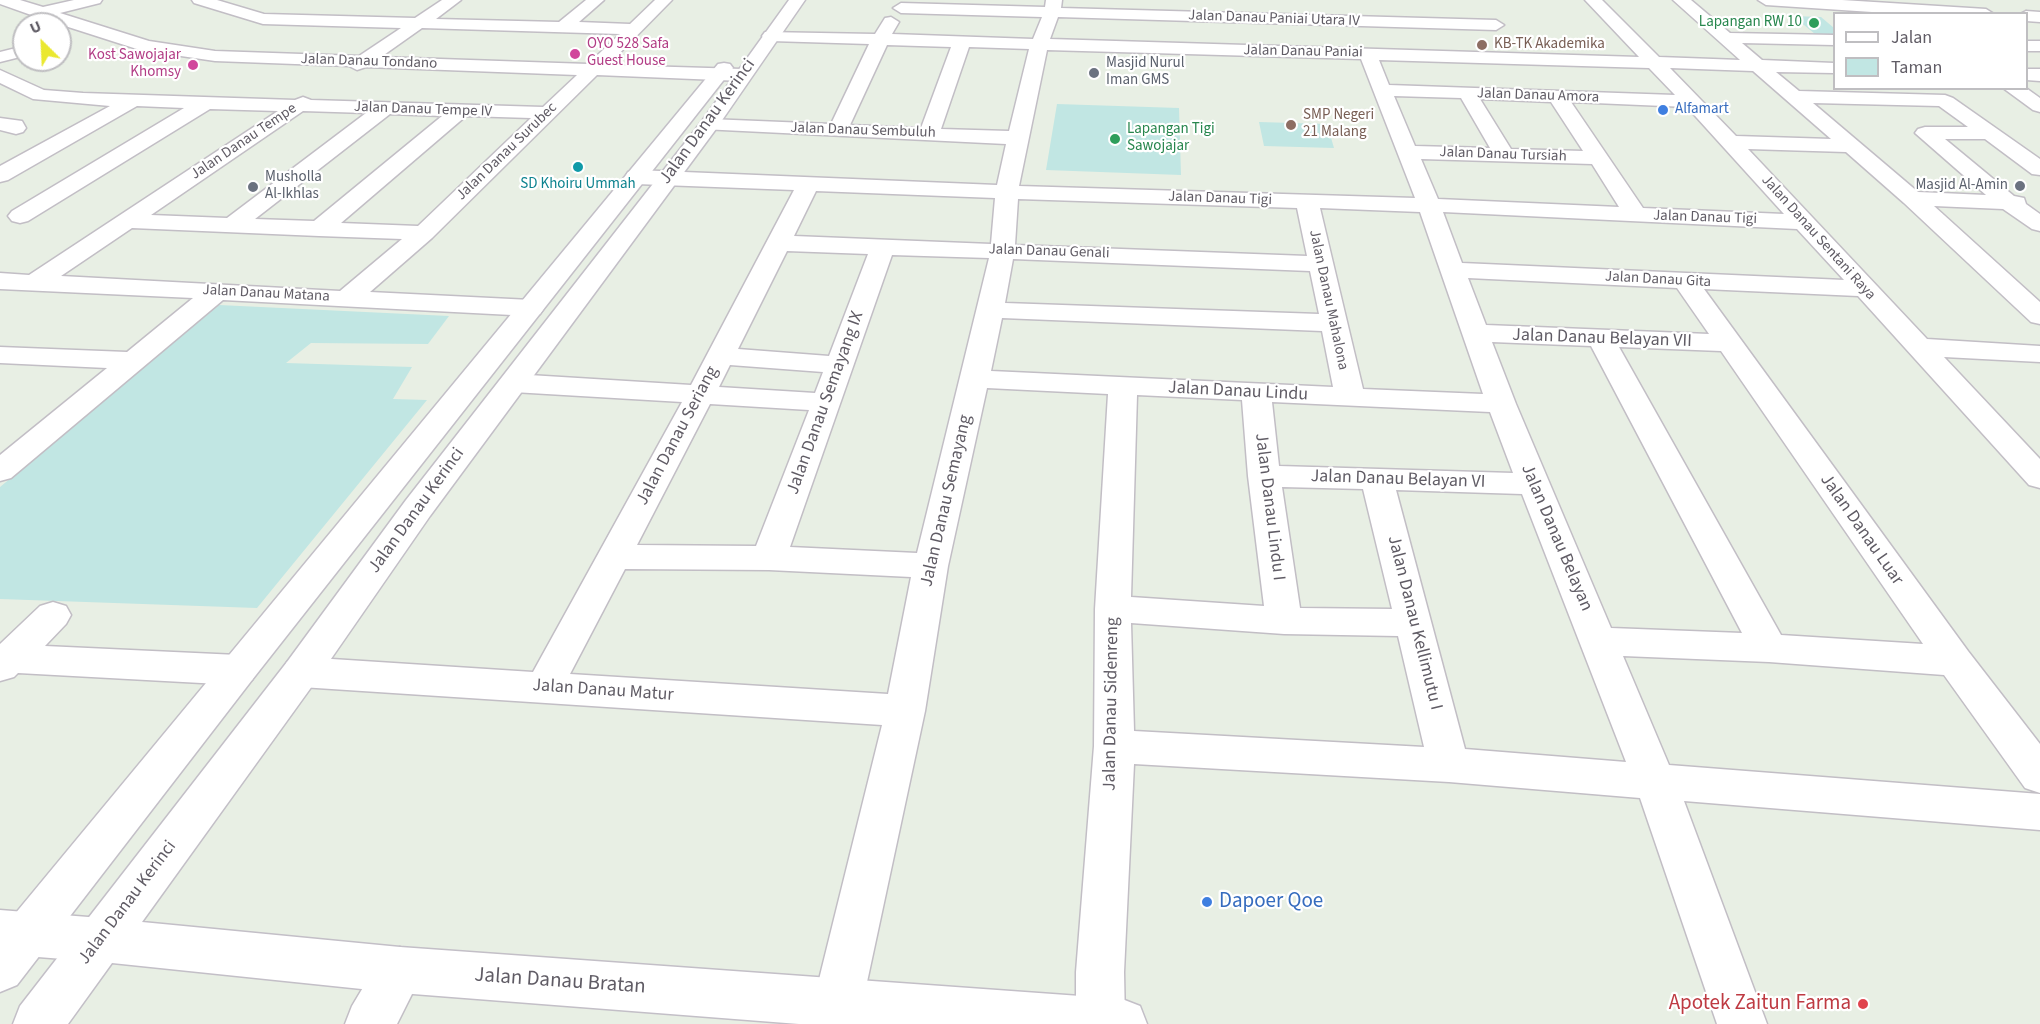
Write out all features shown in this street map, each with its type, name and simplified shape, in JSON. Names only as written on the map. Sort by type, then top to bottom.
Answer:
[{"type":"street","name":"Jalan Danau Tondano","points":[[4,0],[37,12]]},
{"type":"street","points":[[44,12],[94,0]]},
{"type":"street","points":[[200,0],[263,19],[634,29]]},
{"type":"street","points":[[221,6],[243,0]]},
{"type":"street","name":"Jalan Danau Tempe","points":[[34,283],[453,0]]},
{"type":"street","points":[[564,26],[596,0]]},
{"type":"street","name":"Jalan Danau Surubec","points":[[346,299],[424,233],[664,0]]},
{"type":"street","name":"Jalan Danau Kerinci","points":[[38,1024],[301,672],[418,508],[513,383],[651,178],[731,74],[777,0]]},
{"type":"street","name":"Jalan Danau Kerinci","points":[[0,969],[14,933],[237,669],[531,308],[651,178],[709,125],[731,74],[771,36],[797,0]]},
{"type":"street","name":"Jalan Danau Sentani Raya","points":[[1593,0],[1692,101],[2040,478]]},
{"type":"street","points":[[1681,0],[1912,198],[2040,316]]},
{"type":"street","points":[[1805,39],[1759,2],[1765,0],[1813,2],[1950,12]]},
{"type":"street","points":[[1813,2],[1833,17]]},
{"type":"street","points":[[254,16],[298,3]]},
{"type":"street","points":[[838,130],[881,38],[903,4]]},
{"type":"street","name":"Jalan Danau Paniai Utara IV","points":[[903,4],[1135,8],[1410,23],[1496,25]]},
{"type":"street","points":[[337,20],[364,5]]},
{"type":"street","name":"Jalan Danau Semayang","points":[[835,1013],[905,711],[931,566],[991,310],[1003,250],[1006,192],[1017,138],[1039,44],[1053,6]]},
{"type":"street","points":[[1402,8],[1410,23]]},
{"type":"street","points":[[1484,8],[1517,58]]},
{"type":"street","points":[[495,24],[512,12]]},
{"type":"street","name":"Jalan Danau Tondano","points":[[72,23],[171,51],[215,56],[591,71],[731,74]]},
{"type":"street","points":[[72,38],[98,31]]},
{"type":"street","name":"Jalan Danau Paniai","points":[[771,36],[1833,68]]},
{"type":"street","points":[[1725,38],[1833,40]]},
{"type":"street","points":[[929,133],[962,41]]},
{"type":"street","name":"Jalan Danau Belayan","points":[[1367,53],[1429,205],[1501,404],[1655,781],[1742,1024]]},
{"type":"street","name":"Jalan Danau Tempe IV","points":[[0,76],[40,95],[83,99],[547,113]]},
{"type":"street","name":"Jalan Danau Amora","points":[[1384,90],[1692,101]]},
{"type":"street","points":[[2015,90],[2040,106]]},
{"type":"street","points":[[1467,93],[1504,155]]},
{"type":"street","points":[[1557,96],[1636,215]]},
{"type":"street","points":[[1796,97],[1938,99],[1946,102],[2040,169]]},
{"type":"street","points":[[0,175],[134,100]]},
{"type":"street","points":[[0,229],[10,216],[207,102]]},
{"type":"street","points":[[233,225],[384,109]]},
{"type":"street","points":[[319,229],[459,112]]},
{"type":"street","points":[[0,124],[17,126],[0,136]]},
{"type":"street","name":"Jalan Danau Sembuluh","points":[[709,125],[1017,138]]},
{"type":"street","points":[[1991,133],[1930,132],[1926,135],[2009,203],[2040,225]]},
{"type":"street","points":[[1730,142],[1853,147]]},
{"type":"street","name":"Jalan Danau Tursiah","points":[[1408,152],[1597,158]]},
{"type":"street","name":"Jalan Danau Tigi","points":[[651,178],[1429,205],[1804,222]]},
{"type":"street","name":"Jalan Danau Seriang","points":[[544,687],[722,356],[809,183]]},
{"type":"street","points":[[1912,198],[2040,204]]},
{"type":"street","name":"Jalan Danau Mahalona","points":[[1307,202],[1350,398]]},
{"type":"street","points":[[127,221],[424,233]]},
{"type":"street","name":"Jalan Danau Genali","points":[[779,243],[1320,264]]},
{"type":"street","name":"Jalan Danau Semayang IX","points":[[769,558],[883,247]]},
{"type":"street","name":"Jalan Danau Gita","points":[[1451,270],[1865,290]]},
{"type":"street","name":"Jalan Danau Matana","points":[[0,281],[531,308]]},
{"type":"street","name":"Jalan Danau Luar","points":[[1686,282],[1955,661],[2040,776]]},
{"type":"street","points":[[2012,290],[2040,292]]},
{"type":"street","points":[[0,471],[218,291]]},
{"type":"street","points":[[991,310],[1333,323]]},
{"type":"street","name":"Jalan Danau Belayan VII","points":[[1477,333],[1728,343]]},
{"type":"street","points":[[1601,339],[1769,648]]},
{"type":"street","points":[[1920,347],[2040,354]]},
{"type":"street","points":[[0,354],[133,361]]},
{"type":"street","points":[[722,356],[839,365]]},
{"type":"street","name":"Jalan Danau Lindu","points":[[975,379],[1501,404]]},
{"type":"street","points":[[513,383],[825,402]]},
{"type":"street","name":"Jalan Danau Sidenreng","points":[[1111,1023],[1100,972],[1114,746],[1113,609],[1123,387]]},
{"type":"street","name":"Jalan Danau Lindu I","points":[[1256,393],[1264,476],[1284,621]]},
{"type":"street","points":[[0,442],[32,443]]},
{"type":"street","name":"Jalan Danau Belayan VI","points":[[1264,476],[1533,484]]},
{"type":"street","name":"Jalan Danau Kellimutu I","points":[[1377,480],[1449,765]]},
{"type":"street","points":[[373,503],[418,508]]},
{"type":"street","points":[[615,557],[769,558],[931,566]]},
{"type":"street","points":[[1113,609],[1284,621],[1414,623]]},
{"type":"street","points":[[3,661],[53,615]]},
{"type":"street","points":[[1599,640],[1769,648],[1955,661]]},
{"type":"street","points":[[3,661],[237,669]]},
{"type":"street","name":"Jalan Danau Matur","points":[[301,672],[905,711]]},
{"type":"street","points":[[1114,746],[1449,765],[2040,812]]},
{"type":"street","name":"Jalan Danau Bratan","points":[[14,933],[835,1013],[942,1012],[1111,1023]]},
{"type":"street","points":[[370,1024],[400,970]]},
{"type":"green space","name":"Lapangan RW 10","points":[[1793,16],[1821,17],[1833,27],[1833,35],[1815,34]]},
{"type":"green space","name":"Lapangan Tigi Sawojajar","points":[[1057,104],[1179,108],[1181,175],[1046,170]]},
{"type":"green space","points":[[1259,122],[1327,124],[1334,148],[1264,146]]},
{"type":"green space","points":[[219,305],[449,316],[428,344],[311,343],[286,363],[412,367],[393,399],[427,400],[257,608],[0,599],[0,487]]},
{"type":"place","name":"Lapangan RW 10","points":[[1814,23]]},
{"type":"place","name":"KB-TK Akademika","points":[[1482,45]]},
{"type":"place","name":"OYO 528 Safa Guest House","points":[[575,54]]},
{"type":"place","name":"Kost Sawojajar Khomsy","points":[[193,65]]},
{"type":"place","name":"Masjid Nurul Iman GMS","points":[[1094,73]]},
{"type":"place","name":"Alfamart","points":[[1663,110]]},
{"type":"place","name":"SMP Negeri 21 Malang","points":[[1291,125]]},
{"type":"place","name":"Lapangan Tigi Sawojajar","points":[[1115,139]]},
{"type":"place","name":"SD Khoiru Ummah","points":[[578,167]]},
{"type":"place","name":"Masjid Al-Amin","points":[[2020,186]]},
{"type":"place","name":"Musholla Al-Ikhlas","points":[[253,187]]},
{"type":"place","name":"Dapoer Qoe","points":[[1207,902]]},
{"type":"place","name":"Apotek Zaitun Farma","points":[[1863,1004]]}]
